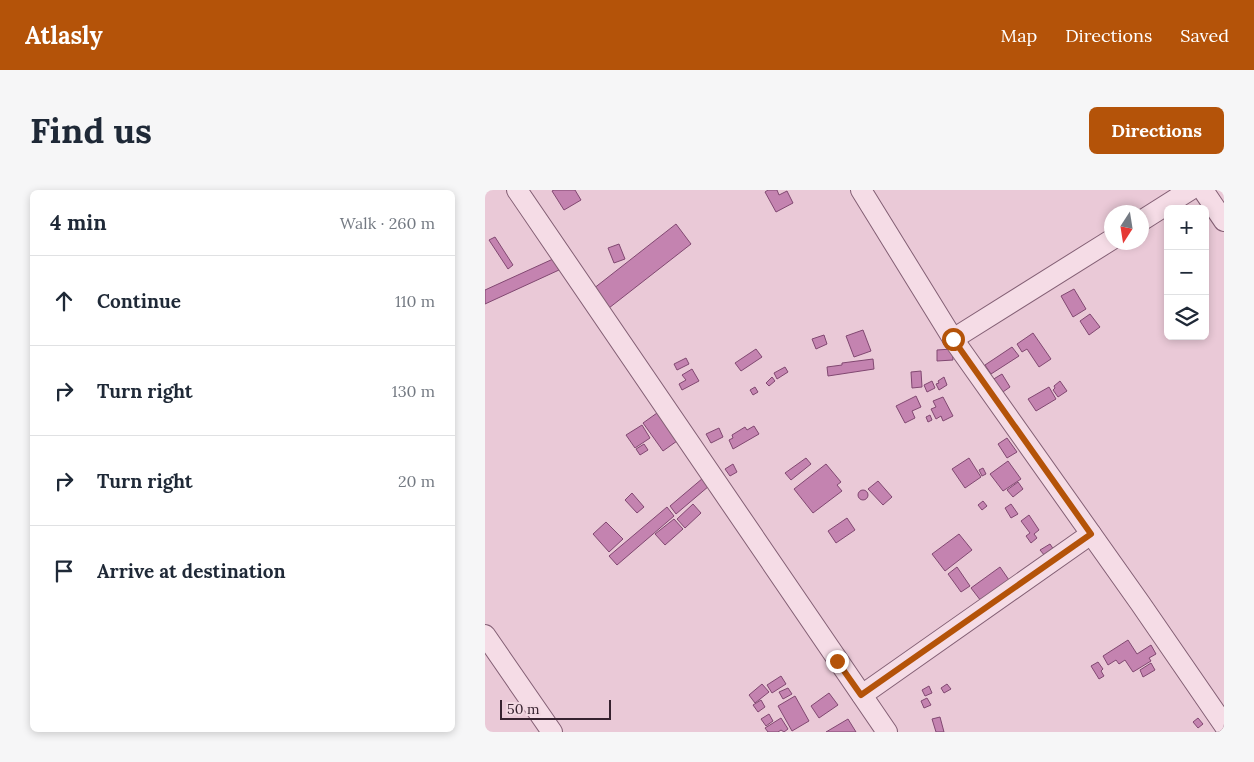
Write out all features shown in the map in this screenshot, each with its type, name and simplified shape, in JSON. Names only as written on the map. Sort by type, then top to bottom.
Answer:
[{"type":"street","points":[[517,190],[887,732]]},
{"type":"street","points":[[861,190],[953,339],[1224,725]]},
{"type":"street","points":[[1149,216],[1190,190]]},
{"type":"street","points":[[1203,190],[1224,221]]},
{"type":"street","points":[[953,339],[1104,244]]},
{"type":"street","points":[[861,695],[1091,534]]},
{"type":"street","points":[[485,635],[552,732]]},
{"type":"building","points":[[575,190],[581,200],[564,210],[552,191]]},
{"type":"building","points":[[777,190],[779,195],[787,191],[793,203],[776,212],[765,192]]},
{"type":"building","points":[[676,224],[691,244],[609,308],[593,289]]},
{"type":"building","points":[[495,237],[513,265],[508,269],[489,240]]},
{"type":"building","points":[[619,244],[625,259],[614,263],[608,248]]},
{"type":"building","points":[[553,259],[559,270],[485,304],[485,290]]},
{"type":"building","points":[[1074,289],[1086,309],[1073,317],[1061,296]]},
{"type":"building","points":[[1090,314],[1100,327],[1089,335],[1080,321]]},
{"type":"building","points":[[863,330],[871,351],[854,357],[846,336]]},
{"type":"building","points":[[1033,333],[1051,359],[1039,367],[1027,349],[1022,352],[1017,344]]},
{"type":"building","points":[[824,335],[827,344],[816,349],[812,339]]},
{"type":"building","points":[[1012,347],[1019,356],[991,374],[985,365]]},
{"type":"building","points":[[756,349],[762,357],[741,371],[735,363]]},
{"type":"building","points":[[952,349],[953,360],[937,361],[937,350]]},
{"type":"building","points":[[686,358],[689,364],[677,370],[674,364]]},
{"type":"building","points":[[873,359],[874,369],[828,376],[827,367]]},
{"type":"building","points":[[785,367],[788,372],[777,379],[774,373]]},
{"type":"building","points":[[692,369],[699,381],[682,390],[679,384],[686,380],[682,375]]},
{"type":"building","points":[[921,371],[922,387],[912,388],[911,372]]},
{"type":"building","points":[[1002,374],[1010,387],[1000,394],[992,380]]},
{"type":"building","points":[[772,377],[775,381],[769,386],[766,383]]},
{"type":"building","points":[[944,377],[947,385],[939,390],[936,384]]},
{"type":"building","points":[[932,381],[935,388],[927,392],[924,385]]},
{"type":"building","points":[[1060,381],[1067,391],[1058,397],[1053,390],[1054,386]]},
{"type":"building","points":[[755,387],[758,392],[753,395],[750,390]]},
{"type":"building","points":[[1049,387],[1056,399],[1036,411],[1028,399]]},
{"type":"building","points":[[916,396],[921,407],[912,411],[915,418],[905,423],[896,406]]},
{"type":"building","points":[[943,397],[953,416],[943,421],[941,416],[936,419],[931,409],[936,407],[933,401]]},
{"type":"building","points":[[657,413],[677,441],[663,451],[643,423]]},
{"type":"building","points":[[930,415],[932,420],[928,422],[926,417]]},
{"type":"building","points":[[642,425],[650,438],[635,448],[626,435]]},
{"type":"building","points":[[754,426],[759,434],[733,449],[729,440],[733,438],[732,435],[745,427],[747,430]]},
{"type":"building","points":[[719,428],[723,437],[711,443],[706,434]]},
{"type":"building","points":[[1007,438],[1017,452],[1007,458],[998,444]]},
{"type":"building","points":[[644,444],[648,450],[640,455],[636,449]]},
{"type":"building","points":[[806,458],[811,464],[791,480],[785,473]]},
{"type":"building","points":[[969,458],[981,477],[965,488],[952,469]]},
{"type":"building","points":[[1008,461],[1021,479],[1003,491],[990,474]]},
{"type":"building","points":[[733,464],[737,472],[730,476],[725,469]]},
{"type":"building","points":[[826,464],[841,482],[837,485],[842,491],[813,513],[794,489]]},
{"type":"building","points":[[983,468],[986,474],[982,476],[979,470]]},
{"type":"building","points":[[703,478],[709,486],[676,514],[670,506]]},
{"type":"building","points":[[878,481],[892,497],[883,505],[868,489]]},
{"type":"building","points":[[1018,482],[1023,489],[1013,497],[1007,490]]},
{"type":"building","points":[[863,490],[868,495],[863,500],[858,495]]},
{"type":"building","points":[[632,493],[644,507],[637,513],[625,500]]},
{"type":"building","points":[[983,501],[987,506],[982,510],[978,505]]},
{"type":"building","points":[[693,504],[701,513],[685,528],[677,519]]},
{"type":"building","points":[[1011,504],[1018,514],[1011,518],[1005,508]]},
{"type":"building","points":[[667,507],[674,516],[617,565],[609,556]]},
{"type":"building","points":[[1029,515],[1039,530],[1034,534],[1037,538],[1031,543],[1026,536],[1030,533],[1021,521]]},
{"type":"building","points":[[847,518],[855,530],[836,543],[828,531]]},
{"type":"building","points":[[674,519],[683,529],[665,545],[655,534]]},
{"type":"building","points":[[606,522],[623,539],[609,552],[593,534]]},
{"type":"building","points":[[959,534],[972,550],[945,571],[932,554]]},
{"type":"building","points":[[1050,544],[1054,550],[1045,556],[1040,550]]},
{"type":"building","points":[[957,567],[970,586],[961,592],[948,574]]},
{"type":"building","points":[[1000,567],[1009,580],[981,601],[971,588]]},
{"type":"building","points":[[1128,640],[1137,654],[1151,645],[1156,654],[1149,658],[1151,661],[1133,672],[1125,660],[1119,664],[1116,660],[1108,665],[1103,656]]},
{"type":"building","points":[[1098,662],[1103,669],[1101,671],[1104,676],[1099,679],[1091,666]]},
{"type":"building","points":[[1151,663],[1155,670],[1143,677],[1140,670]]},
{"type":"building","points":[[781,676],[786,684],[772,693],[767,685]]},
{"type":"building","points":[[762,684],[769,692],[755,703],[749,695]]},
{"type":"building","points":[[947,684],[951,689],[944,693],[941,688]]},
{"type":"building","points":[[929,686],[932,693],[925,696],[922,690]]},
{"type":"building","points":[[788,688],[792,694],[783,699],[779,692]]},
{"type":"building","points":[[829,693],[838,705],[819,718],[811,706]]},
{"type":"building","points":[[795,696],[809,721],[792,731],[778,706]]},
{"type":"building","points":[[927,698],[931,705],[924,708],[921,701]]},
{"type":"building","points":[[761,700],[765,707],[758,712],[753,705]]},
{"type":"building","points":[[769,714],[773,721],[766,726],[761,719]]},
{"type":"building","points":[[940,717],[944,732],[936,732],[932,719]]},
{"type":"building","points":[[781,718],[788,729],[784,732],[781,730],[778,732],[768,732],[765,728]]},
{"type":"building","points":[[1198,718],[1203,724],[1198,728],[1193,722]]},
{"type":"building","points":[[848,719],[856,732],[826,732]]},
{"type":"route","points":[[837,661],[861,695],[1091,534],[953,339]]}]
